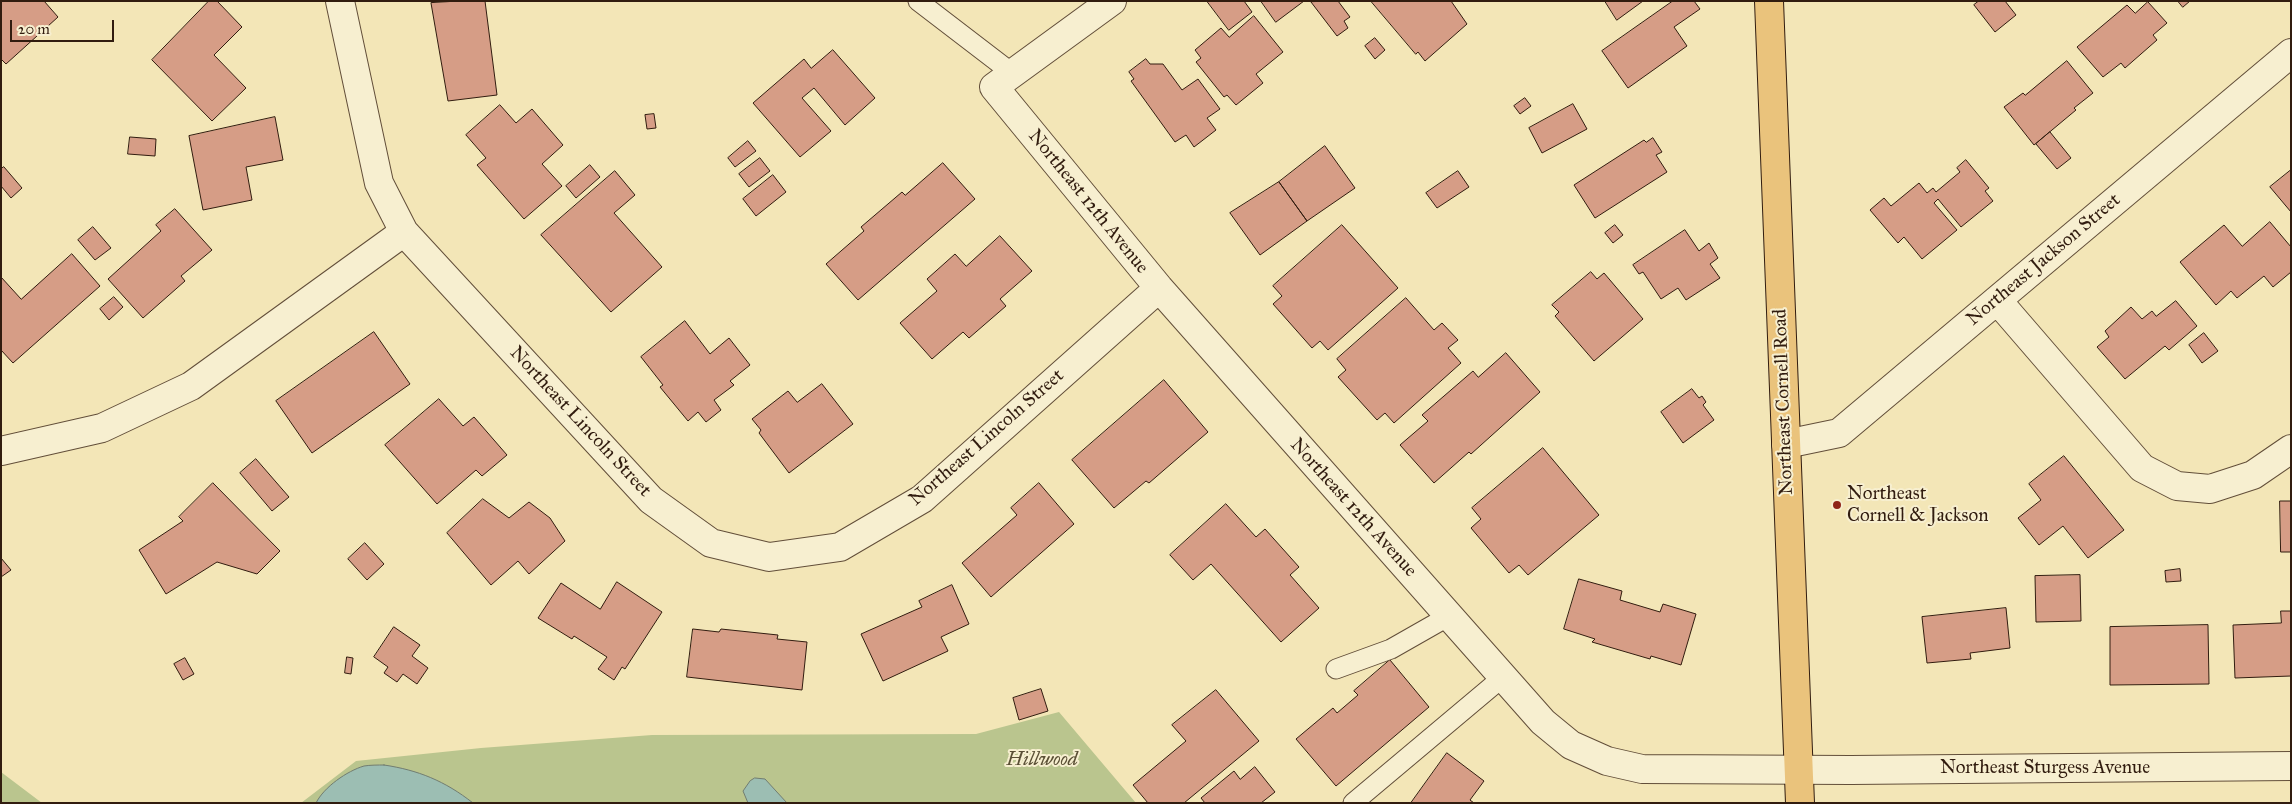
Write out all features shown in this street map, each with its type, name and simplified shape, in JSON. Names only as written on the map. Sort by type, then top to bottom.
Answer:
[{"type":"highway","name":"Northeast Cornell Road","points":[[1769,1],[1800,803]]},
{"type":"street","name":"Northeast Lincoln Street","points":[[340,1],[379,183],[404,232],[651,500],[711,543],[770,557],[840,548],[922,499],[1159,288]]},
{"type":"street","points":[[1003,80],[1112,1]]},
{"type":"street","name":"Northeast Jackson Street","points":[[1786,444],[1839,433],[2291,53]]},
{"type":"street","name":"Northeast 12th Avenue","points":[[1003,80],[1159,288],[1543,722],[1571,745],[1606,761],[1642,769],[1799,770]]},
{"type":"street","points":[[1,451],[102,428],[191,386],[404,232]]},
{"type":"street","points":[[1997,300],[2142,468],[2177,486],[2210,489],[2217,487],[2253,475],[2291,449]]},
{"type":"street","name":"Northeast Sturgess Avenue","points":[[1799,770],[2291,766]]},
{"type":"lane","points":[[918,1],[963,38],[1003,80]]},
{"type":"lane","points":[[1336,669],[1390,649],[1449,616]]},
{"type":"lane","points":[[1353,803],[1503,677]]},
{"type":"green space","name":"Hillwood","points":[[1059,712],[1136,803],[301,803],[356,761],[481,748],[652,735],[976,734]]},
{"type":"green space","points":[[1,772],[42,803],[1,803]]},
{"type":"water","points":[[384,765],[420,773],[452,788],[473,803],[316,803],[324,791],[350,772],[364,766]]},
{"type":"water","points":[[755,778],[765,779],[787,803],[748,803],[743,791],[750,781]]},
{"type":"building","points":[[1,1],[44,1],[58,17],[6,64],[1,59]]},
{"type":"building","points":[[209,1],[217,1],[242,27],[214,55],[246,88],[212,121],[152,60]]},
{"type":"building","points":[[485,1],[497,95],[448,101],[431,3]]},
{"type":"building","points":[[1207,1],[1244,1],[1252,12],[1229,30]]},
{"type":"building","points":[[1261,1],[1304,1],[1276,22]]},
{"type":"building","points":[[1338,1],[1350,17],[1344,21],[1348,28],[1337,36],[1311,2]]},
{"type":"building","points":[[1371,1],[1451,1],[1467,24],[1425,61],[1418,52],[1416,54]]},
{"type":"building","points":[[1605,1],[1643,1],[1617,20]]},
{"type":"building","points":[[1673,1],[1694,1],[1700,9],[1674,27],[1687,46],[1628,88],[1602,51]]},
{"type":"building","points":[[1979,1],[2005,1],[2016,15],[1995,32],[1974,5]]},
{"type":"building","points":[[2178,1],[2190,1],[2183,7]]},
{"type":"building","points":[[2148,2],[2167,23],[2153,35],[2157,40],[2125,68],[2121,63],[2103,77],[2077,47],[2127,5],[2135,13]]},
{"type":"building","points":[[1254,16],[1283,52],[1256,74],[1263,83],[1236,105],[1227,95],[1224,97],[1196,62],[1201,58],[1195,50],[1221,28],[1229,37]]},
{"type":"building","points":[[1375,38],[1385,50],[1375,59],[1365,46]]},
{"type":"building","points":[[833,50],[875,98],[845,125],[814,88],[802,98],[831,131],[800,157],[753,103],[804,59],[811,68]]},
{"type":"building","points":[[1146,59],[1150,64],[1163,64],[1182,90],[1198,79],[1220,109],[1207,118],[1216,130],[1194,147],[1186,135],[1175,142],[1131,81],[1134,79],[1129,72]]},
{"type":"building","points":[[2067,61],[2093,93],[2074,108],[2076,110],[2034,145],[2004,107],[2023,93],[2025,95]]},
{"type":"building","points":[[1525,98],[1531,106],[1520,114],[1514,106]]},
{"type":"building","points":[[1573,104],[1587,129],[1542,153],[1529,128]]},
{"type":"building","points":[[500,105],[516,123],[532,109],[563,145],[542,164],[562,186],[524,219],[477,165],[486,158],[466,135]]},
{"type":"building","points":[[654,114],[656,128],[647,129],[645,115]]},
{"type":"building","points":[[275,117],[283,160],[246,167],[252,200],[203,210],[189,136]]},
{"type":"building","points":[[2050,132],[2071,158],[2057,169],[2036,144]]},
{"type":"building","points":[[130,137],[156,139],[155,156],[128,154]]},
{"type":"building","points":[[1653,138],[1662,152],[1656,155],[1667,172],[1595,218],[1574,185],[1644,140],[1646,142]]},
{"type":"building","points":[[748,141],[756,151],[735,167],[728,158]]},
{"type":"building","points":[[1325,146],[1355,188],[1307,221],[1279,182]]},
{"type":"building","points":[[760,158],[770,171],[749,187],[739,174]]},
{"type":"building","points":[[1966,160],[1989,188],[1985,191],[1993,201],[1961,227],[1938,199],[1934,203],[1957,230],[1922,259],[1904,237],[1898,243],[1870,210],[1884,198],[1891,206],[1919,183],[1927,193],[1933,188],[1936,192],[1960,172],[1957,168]]},
{"type":"building","points":[[943,163],[975,199],[858,300],[826,264],[864,231],[861,227],[902,192],[905,195]]},
{"type":"building","points":[[590,165],[600,177],[576,198],[566,186]]},
{"type":"building","points":[[4,167],[22,188],[11,198],[1,186],[1,169]]},
{"type":"building","points":[[2291,170],[2291,212],[2270,187]]},
{"type":"building","points":[[615,171],[635,195],[614,213],[662,267],[611,312],[541,235]]},
{"type":"building","points":[[1458,171],[1469,187],[1437,208],[1426,193]]},
{"type":"building","points":[[773,175],[786,192],[756,216],[743,199]]},
{"type":"building","points":[[1279,182],[1307,221],[1260,255],[1230,213]]},
{"type":"building","points":[[175,209],[212,250],[181,276],[185,281],[143,318],[108,279],[161,231],[156,225]]},
{"type":"building","points":[[2270,222],[2291,247],[2291,272],[2273,287],[2264,276],[2237,298],[2231,291],[2216,305],[2180,262],[2224,225],[2242,246]]},
{"type":"building","points":[[1342,225],[1398,288],[1328,350],[1320,341],[1312,348],[1273,304],[1282,296],[1273,286]]},
{"type":"building","points":[[1615,225],[1623,235],[1613,243],[1605,233]]},
{"type":"building","points":[[93,227],[111,248],[95,260],[78,240]]},
{"type":"building","points":[[1685,230],[1699,251],[1709,243],[1718,258],[1710,264],[1720,278],[1686,300],[1678,288],[1661,299],[1643,272],[1639,274],[1633,265]]},
{"type":"building","points":[[1000,236],[1032,271],[1000,299],[1006,306],[969,338],[963,332],[932,359],[900,323],[937,291],[927,279],[955,254],[966,266]]},
{"type":"building","points":[[72,254],[100,286],[13,363],[1,350],[1,277],[21,299]]},
{"type":"building","points":[[1591,272],[1597,279],[1604,273],[1643,319],[1594,361],[1555,316],[1559,312],[1552,305]]},
{"type":"building","points":[[114,297],[123,307],[109,320],[100,309]]},
{"type":"building","points":[[1406,298],[1434,330],[1442,323],[1458,340],[1448,348],[1461,363],[1394,423],[1385,413],[1377,420],[1338,377],[1346,370],[1337,359]]},
{"type":"building","points":[[2176,301],[2197,326],[2169,350],[2165,346],[2125,379],[2097,347],[2109,337],[2105,331],[2131,307],[2142,319],[2152,311],[2156,316]]},
{"type":"building","points":[[685,321],[710,354],[729,338],[750,365],[730,381],[734,385],[714,400],[721,410],[706,422],[698,412],[688,421],[660,387],[663,385],[641,357]]},
{"type":"building","points":[[374,332],[410,384],[312,453],[276,401]]},
{"type":"building","points":[[2204,333],[2218,351],[2202,363],[2189,345]]},
{"type":"building","points":[[1506,353],[1540,392],[1471,454],[1469,452],[1434,483],[1400,445],[1428,421],[1422,415],[1473,371],[1478,377]]},
{"type":"building","points":[[1164,380],[1208,432],[1149,483],[1146,481],[1114,508],[1072,460]]},
{"type":"building","points":[[822,384],[853,424],[789,473],[759,433],[761,430],[752,419],[788,391],[797,402]]},
{"type":"building","points":[[1692,389],[1699,398],[1702,396],[1706,402],[1703,405],[1714,420],[1683,443],[1661,412]]},
{"type":"building","points":[[439,399],[463,426],[474,417],[507,455],[482,476],[476,470],[437,504],[385,445]]},
{"type":"building","points":[[1543,448],[1599,515],[1528,575],[1519,565],[1509,573],[1471,528],[1481,519],[1472,508]]},
{"type":"building","points":[[2064,456],[2124,530],[2088,558],[2063,526],[2039,545],[2018,518],[2041,500],[2029,484]]},
{"type":"building","points":[[256,459],[289,497],[272,511],[240,473]]},
{"type":"building","points":[[213,483],[280,551],[257,574],[217,562],[166,594],[139,550],[183,521],[179,517]]},
{"type":"building","points":[[1039,483],[1074,524],[991,597],[962,563],[1017,515],[1011,508]]},
{"type":"building","points":[[483,499],[509,518],[529,502],[550,518],[565,541],[529,574],[518,561],[491,585],[447,533]]},
{"type":"building","points":[[2280,501],[2291,501],[2291,552],[2281,552]]},
{"type":"building","points":[[1226,504],[1256,537],[1265,529],[1299,567],[1290,575],[1319,608],[1281,642],[1211,564],[1193,580],[1170,555]]},
{"type":"building","points":[[365,543],[384,564],[367,580],[348,559]]},
{"type":"building","points":[[1,558],[11,570],[1,577]]},
{"type":"building","points":[[2180,569],[2181,581],[2166,582],[2165,571]]},
{"type":"building","points":[[2080,575],[2081,621],[2036,622],[2035,576]]},
{"type":"building","points":[[1579,579],[1622,591],[1620,600],[1660,612],[1663,604],[1696,614],[1681,665],[1651,656],[1650,659],[1592,642],[1595,639],[1564,629]]},
{"type":"building","points":[[617,582],[662,612],[625,669],[622,667],[614,680],[598,669],[607,657],[574,636],[572,639],[538,618],[561,583],[600,609]]},
{"type":"building","points":[[952,585],[969,624],[941,637],[948,651],[883,681],[861,634],[922,607],[919,601]]},
{"type":"building","points":[[2006,608],[2010,648],[1970,653],[1971,659],[1927,663],[1922,617]]},
{"type":"building","points":[[2281,611],[2291,611],[2291,676],[2235,678],[2233,625],[2281,623]]},
{"type":"building","points":[[2208,625],[2209,684],[2110,685],[2110,627]]},
{"type":"building","points":[[394,627],[420,645],[412,656],[428,668],[417,684],[403,674],[397,682],[384,673],[388,667],[374,657]]},
{"type":"building","points":[[693,629],[719,632],[721,629],[778,635],[777,639],[807,642],[802,690],[687,677]]},
{"type":"building","points":[[347,657],[353,658],[351,674],[345,673]]},
{"type":"building","points":[[185,658],[194,674],[183,680],[174,664]]},
{"type":"building","points":[[1390,660],[1429,707],[1336,786],[1296,739],[1333,708],[1337,713],[1358,695],[1354,691]]},
{"type":"building","points":[[1041,689],[1048,711],[1019,720],[1013,698]]},
{"type":"building","points":[[1216,690],[1259,741],[1184,803],[1148,803],[1133,785],[1186,741],[1172,725]]},
{"type":"building","points":[[1447,753],[1484,781],[1470,800],[1474,803],[1411,803]]},
{"type":"building","points":[[1255,767],[1275,792],[1261,803],[1205,803],[1201,798],[1234,771],[1240,779]]},
{"type":"place","name":"Northeast Cornell & Jackson","points":[[1837,505]]}]
